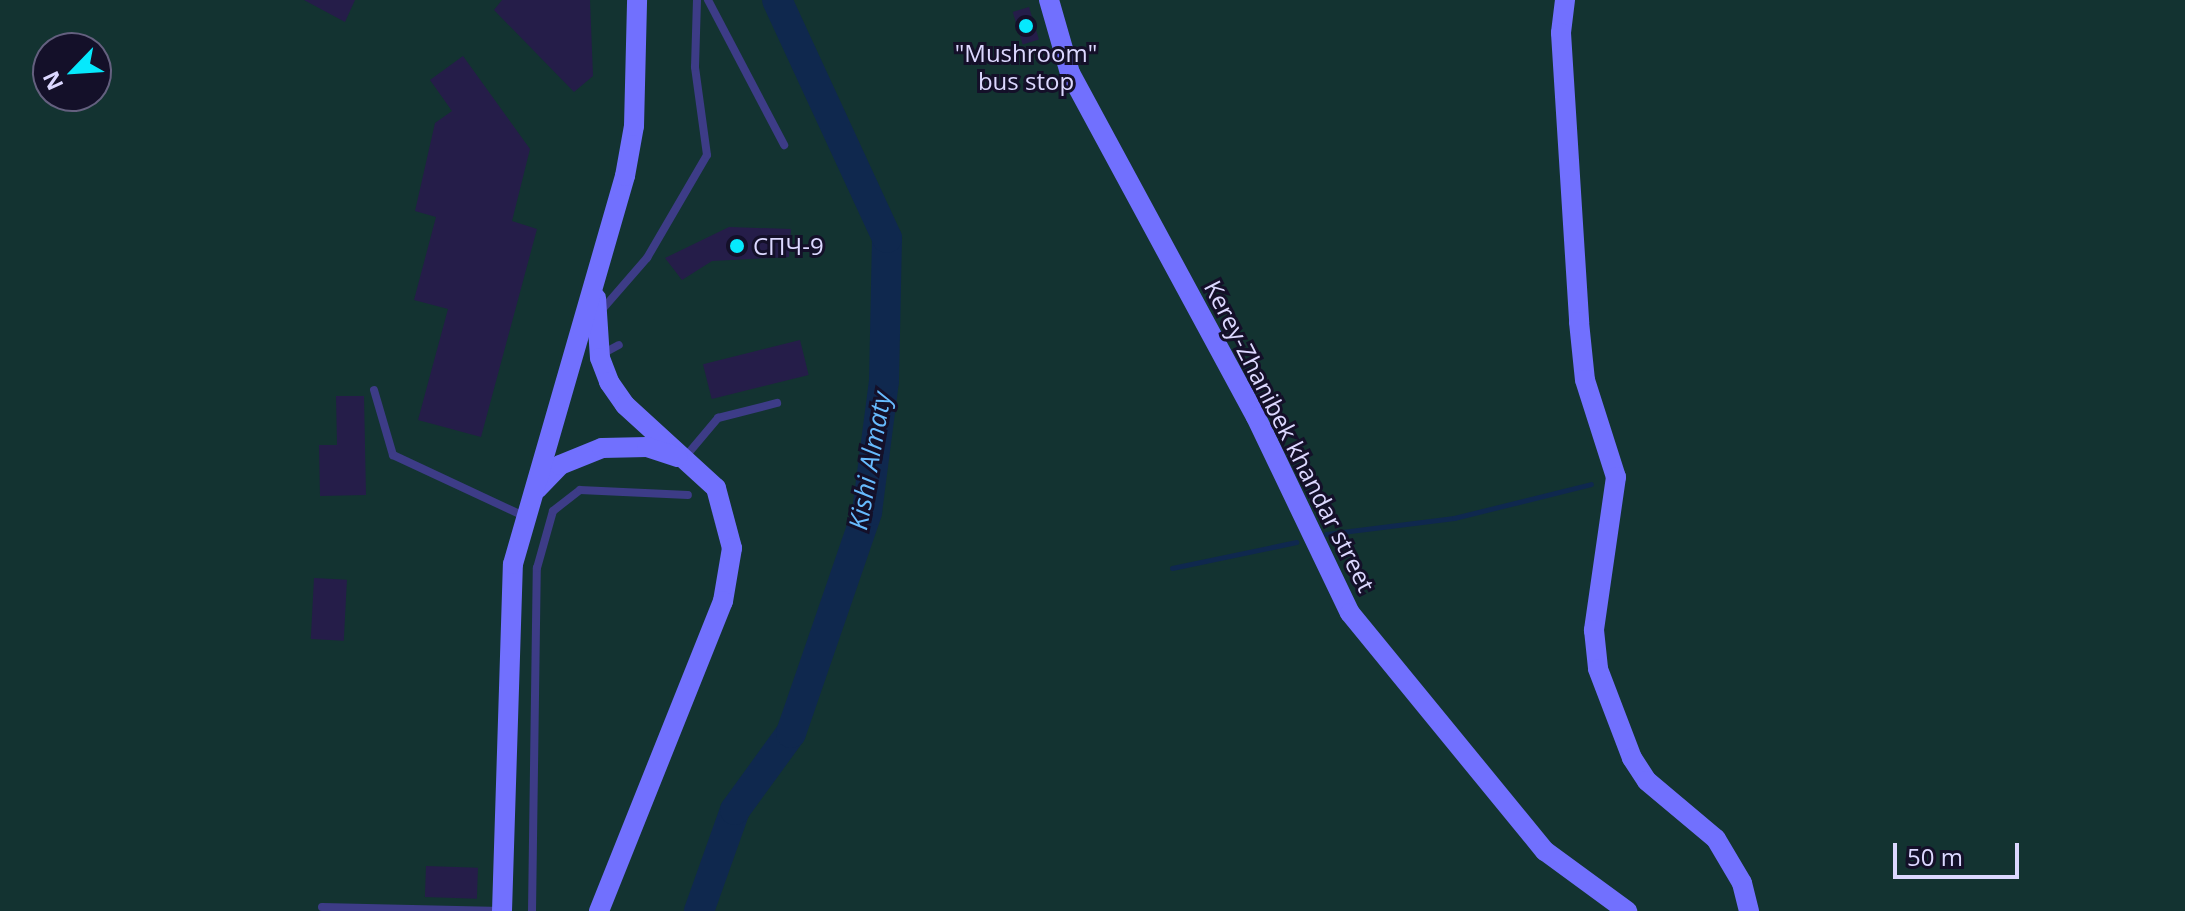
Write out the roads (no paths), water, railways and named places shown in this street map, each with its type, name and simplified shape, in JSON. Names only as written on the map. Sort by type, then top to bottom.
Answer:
[{"type":"street","points":[[502,911],[513,564],[634,126],[637,0]]},
{"type":"street","name":"Kerey-Zhanibek khandar street","points":[[1049,0],[1070,73],[1256,417],[1350,613],[1545,851],[1627,911]]},
{"type":"street","points":[[1565,0],[1561,33],[1585,380],[1616,477],[1594,630],[1598,669],[1632,758],[1647,781],[1716,839],[1742,883],[1749,911]]},
{"type":"street","points":[[599,911],[728,580],[729,524],[706,476],[625,405],[600,358],[594,318],[602,248]]},
{"type":"street","points":[[527,507],[560,465],[602,448],[664,451],[706,476]]},
{"type":"lane","points":[[594,318],[647,258],[707,155],[695,67],[697,0]]},
{"type":"lane","points":[[708,0],[784,145]]},
{"type":"lane","points":[[600,358],[608,347],[619,345]]},
{"type":"lane","points":[[374,390],[393,455],[527,507]]},
{"type":"lane","points":[[686,456],[718,418],[777,403]]},
{"type":"lane","points":[[532,911],[537,568],[553,511],[580,490],[688,495]]},
{"type":"lane","points":[[322,907],[502,911]]},
{"type":"waterway","name":"Kіshі Almaty","points":[[699,911],[735,810],[791,733],[867,512],[884,381],[887,238],[777,0]]},
{"type":"waterway","points":[[1326,534],[1454,518],[1591,484]]},
{"type":"waterway","points":[[1172,568],[1296,542]]},
{"type":"place","name":"\"Mushroom\" bus stop","points":[[1026,26]]},
{"type":"place","name":"СПЧ-9","points":[[737,246]]}]
